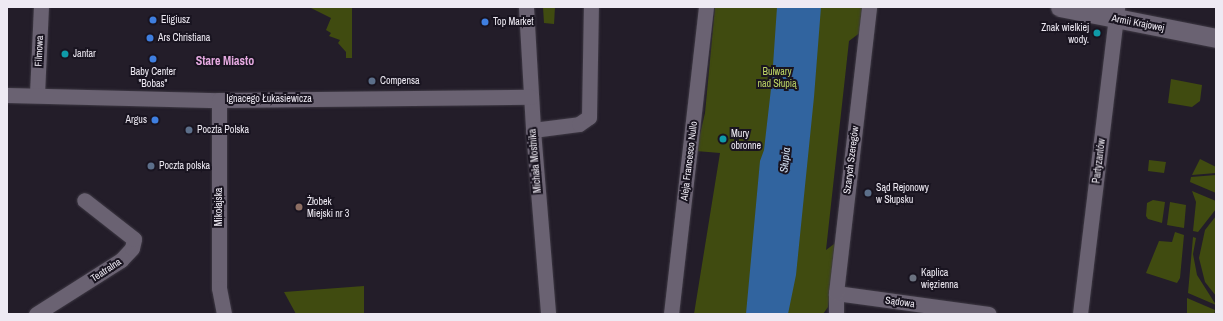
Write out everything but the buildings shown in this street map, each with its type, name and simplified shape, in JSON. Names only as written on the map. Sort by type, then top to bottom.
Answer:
[{"type":"street","name":"Filmowa","points":[[37,94],[41,7]]},
{"type":"street","name":"Michała Mostnika","points":[[526,7],[530,97],[548,314]]},
{"type":"street","points":[[533,130],[579,124],[589,117],[591,7]]},
{"type":"street","name":"Aleja Francesco Nullo","points":[[671,314],[706,7]]},
{"type":"street","name":"Szarych Szeregów","points":[[836,314],[836,293],[869,7]]},
{"type":"street","name":"Armii Krajowej","points":[[1060,7],[1116,13],[1216,38]]},
{"type":"street","name":"Partyzantów","points":[[1080,314],[1116,13]]},
{"type":"street","name":"Ignacego Łukasiewicza","points":[[7,95],[37,94],[219,100],[530,97]]},
{"type":"street","name":"Mikołajska","points":[[219,100],[219,288],[224,314]]},
{"type":"street","name":"Teatralna","points":[[36,314],[121,260],[132,248],[134,238],[84,200]]},
{"type":"street","name":"Sądowa","points":[[836,293],[989,314]]},
{"type":"green space","points":[[309,7],[352,7],[352,58],[346,58],[346,52],[338,43],[340,40],[329,36],[331,33],[326,30],[331,18]]},
{"type":"green space","points":[[543,7],[555,7],[554,24],[544,23]]},
{"type":"green space","name":"Bulwary nad Słupią","points":[[715,7],[864,7],[861,32],[849,41],[826,250],[838,241],[828,307],[823,314],[694,314],[720,153],[696,151],[705,113]]},
{"type":"green space","points":[[1171,79],[1202,85],[1200,101],[1192,107],[1168,103]]},
{"type":"green space","points":[[1200,159],[1216,167],[1216,173],[1192,175]]},
{"type":"green space","points":[[1149,160],[1166,162],[1164,173],[1148,171]]},
{"type":"green space","points":[[1216,175],[1216,193],[1190,182],[1191,177]]},
{"type":"green space","points":[[1192,191],[1216,201],[1216,209],[1198,232],[1193,231],[1196,202]]},
{"type":"green space","points":[[1153,200],[1165,202],[1162,223],[1148,219],[1146,216],[1147,203]]},
{"type":"green space","points":[[1170,202],[1186,205],[1184,228],[1167,225]]},
{"type":"green space","points":[[1216,216],[1216,296],[1205,282],[1199,258],[1205,230]]},
{"type":"green space","points":[[1175,232],[1184,235],[1180,278],[1177,283],[1146,273],[1159,241],[1172,242]]},
{"type":"green space","points":[[1193,237],[1196,238],[1193,254],[1197,275],[1216,305],[1188,293]]},
{"type":"green space","points":[[364,286],[364,314],[296,314],[284,292]]},
{"type":"green space","points":[[1187,298],[1215,310],[1214,314],[1187,314]]},
{"type":"water","name":"Słupia","points":[[777,7],[821,7],[814,97],[796,275],[788,314],[746,314],[760,161],[764,150],[772,80]]},
{"type":"place","name":"Eligiusz","points":[[153,20]]},
{"type":"place","name":"Top Market","points":[[485,22]]},
{"type":"place","name":"Znak wielkiej wody.","points":[[1097,33]]},
{"type":"place","name":"Ars Christiana","points":[[150,38]]},
{"type":"place","name":"Jantar","points":[[65,54]]},
{"type":"place","name":"Baby Center \"Bobas\"","points":[[153,59]]},
{"type":"place","name":"Compensa","points":[[372,81]]},
{"type":"place","name":"Argus","points":[[155,120]]},
{"type":"place","name":"Poczta Polska","points":[[189,130]]},
{"type":"place","name":"Mury obronne","points":[[723,139]]},
{"type":"place","name":"Poczta polska","points":[[151,166]]},
{"type":"place","name":"Sąd Rejonowy w Słupsku","points":[[868,193]]},
{"type":"place","name":"Żłobek Miejski nr 3","points":[[299,207]]},
{"type":"place","name":"Kaplica więzienna","points":[[913,278]]},
{"type":"district","name":"Stare Miasto","points":[[225,62]]}]
